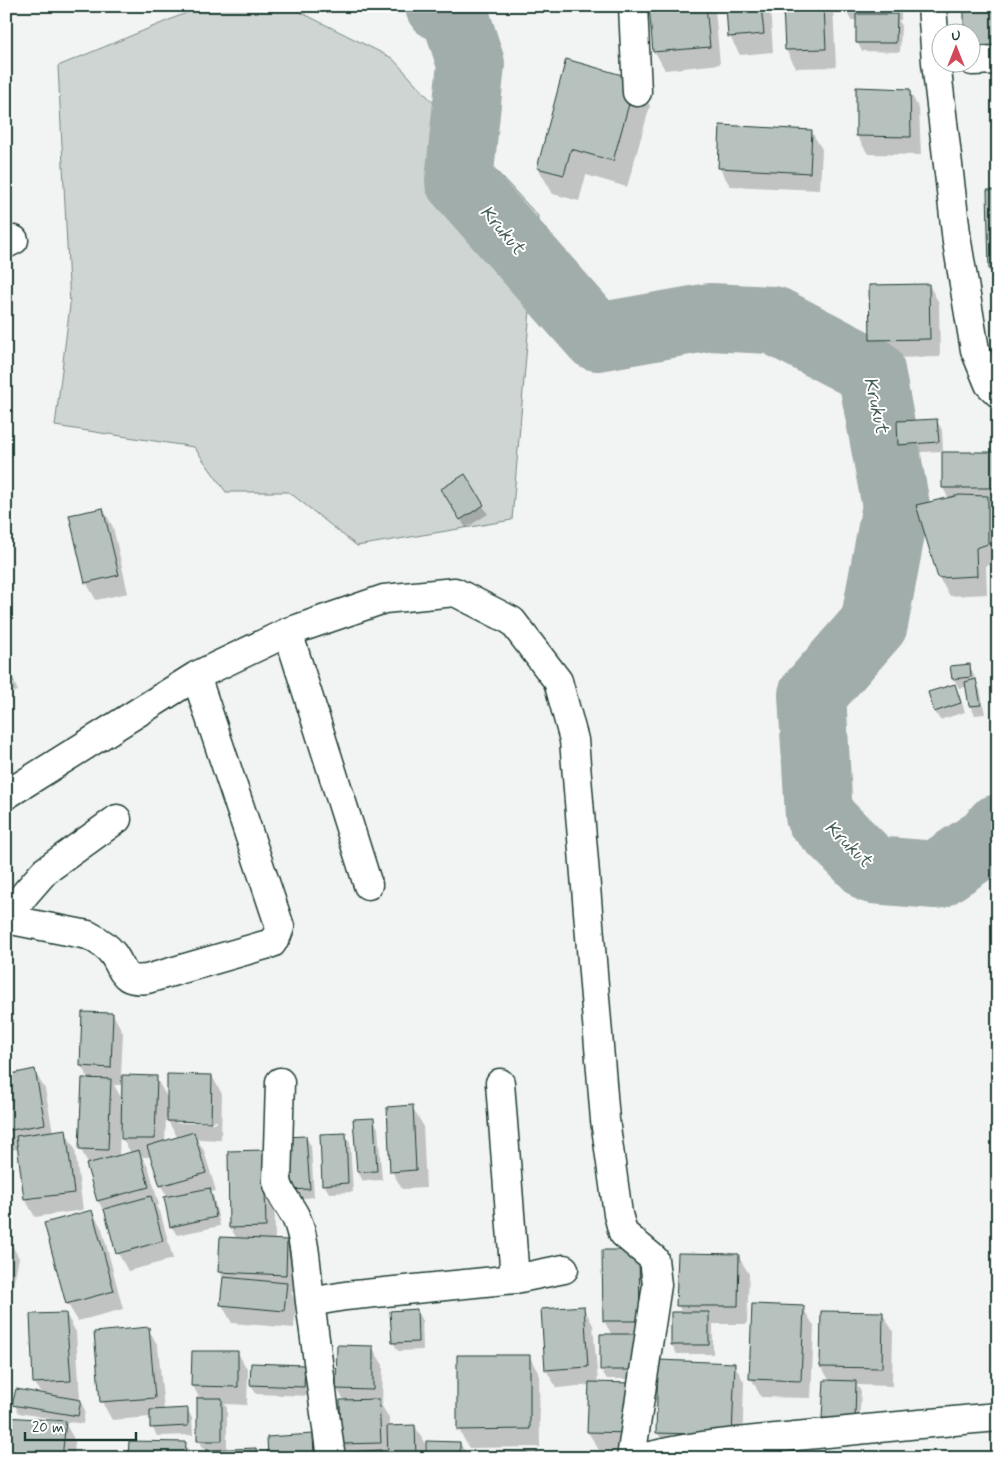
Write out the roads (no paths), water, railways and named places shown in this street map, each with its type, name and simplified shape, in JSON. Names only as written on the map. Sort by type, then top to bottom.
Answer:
[{"type":"street","points":[[633,6],[637,92]]},
{"type":"street","points":[[932,6],[934,22]]},
{"type":"street","points":[[982,61],[998,60]]},
{"type":"street","points":[[940,72],[957,242],[975,350],[989,384],[998,393]]},
{"type":"street","points":[[6,795],[196,676],[288,632],[384,599],[455,592],[512,621],[558,681],[574,740],[605,1120],[618,1214],[623,1233],[654,1259],[656,1285],[630,1458]]},
{"type":"street","points":[[288,632],[368,884]]},
{"type":"street","points":[[117,819],[45,871],[7,919],[88,935],[100,941],[113,954],[126,977],[136,980],[147,979],[272,943],[280,927],[196,676]]},
{"type":"street","points":[[280,1082],[277,1181],[282,1196],[292,1209],[297,1220],[301,1234],[331,1458]]},
{"type":"street","points":[[500,1083],[515,1278]]},
{"type":"street","points":[[310,1302],[345,1296],[515,1278],[564,1269]]},
{"type":"street","points":[[644,1458],[662,1453],[714,1446],[998,1417]]},
{"type":"waterway","name":"Krukut","points":[[439,6],[455,14],[471,64],[459,181],[597,337],[710,317],[773,320],[871,371],[896,506],[874,624],[812,695],[819,816],[873,870],[936,875],[990,839],[998,828]]}]
